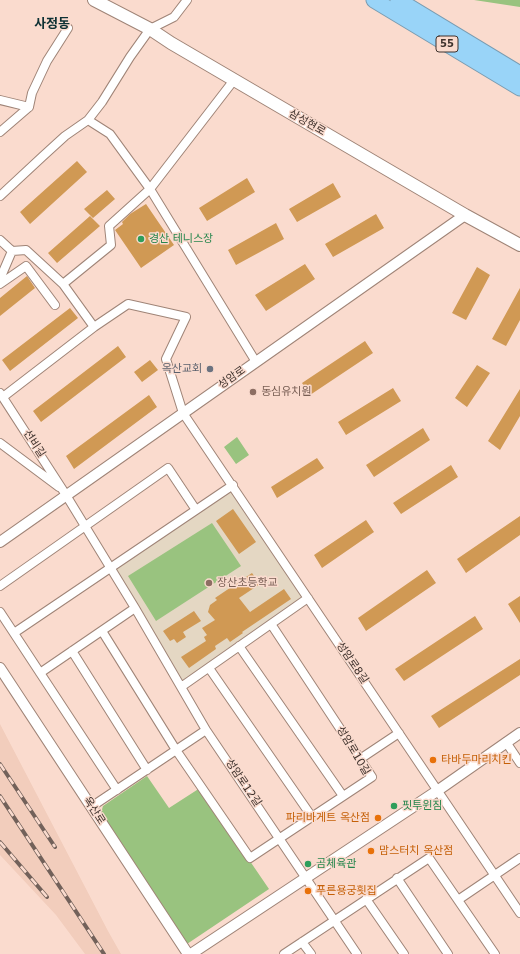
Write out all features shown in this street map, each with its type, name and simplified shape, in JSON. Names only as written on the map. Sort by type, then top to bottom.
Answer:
[{"type":"highway","name":"55","points":[[374,0],[520,88]]},
{"type":"highway","name":"55","points":[[398,0],[520,74]]},
{"type":"main road","name":"삼성현로","points":[[94,0],[150,29],[171,43],[465,215],[520,245]]},
{"type":"street","points":[[0,196],[59,141],[88,120],[102,102],[130,57],[150,29],[174,18],[187,0]]},
{"type":"street","points":[[0,132],[29,107],[32,93],[47,61],[68,28]]},
{"type":"street","points":[[63,284],[111,245],[109,226],[150,189],[234,80]]},
{"type":"street","points":[[0,100],[29,107]]},
{"type":"street","points":[[88,120],[110,134],[150,189],[256,362]]},
{"type":"street","name":"성암로","points":[[0,542],[65,492],[184,413],[465,215]]},
{"type":"street","points":[[0,240],[12,251],[26,250],[63,284],[94,327],[1,395]]},
{"type":"street","points":[[0,279],[12,251]]},
{"type":"street","points":[[0,284],[26,266],[55,305]]},
{"type":"street","name":"성암로8길","points":[[94,327],[128,304],[186,317],[166,359],[184,413],[520,913]]},
{"type":"street","name":"선비길","points":[[1,395],[65,492]]},
{"type":"street","points":[[0,443],[65,492]]},
{"type":"street","points":[[0,586],[168,468],[196,510]]},
{"type":"street","points":[[14,634],[232,485]]},
{"type":"street","name":"성암로12길","points":[[65,492],[206,730],[358,954]]},
{"type":"street","points":[[181,688],[308,598]]},
{"type":"street","points":[[40,673],[135,608]]},
{"type":"street","points":[[0,612],[117,790]]},
{"type":"street","name":"성암로10길","points":[[176,750],[250,858],[372,777],[271,624]]},
{"type":"street","points":[[102,631],[176,750]]},
{"type":"street","points":[[239,646],[343,796]]},
{"type":"street","points":[[72,651],[148,770]]},
{"type":"street","name":"옥산로","points":[[0,668],[190,954]]},
{"type":"street","points":[[209,668],[312,817]]},
{"type":"street","points":[[91,807],[206,730]]},
{"type":"street","points":[[360,759],[400,733]]},
{"type":"street","points":[[190,954],[438,791],[520,733]]},
{"type":"street","points":[[506,742],[520,763]]},
{"type":"street","points":[[284,954],[429,858],[495,954]]},
{"type":"street","points":[[458,900],[520,858]]},
{"type":"street","points":[[397,878],[448,954]]},
{"type":"street","points":[[366,899],[404,954]]},
{"type":"street","points":[[302,942],[311,954]]},
{"type":"shaded area","name":"장산초등학교","points":[[233,485],[308,598],[181,687],[111,568]]},
{"type":"shaded area","points":[[0,724],[121,954],[85,954],[56,915],[0,855]]},
{"type":"green space","points":[[474,0],[520,0],[520,7]]},
{"type":"green space","points":[[237,437],[249,455],[236,464],[224,447]]},
{"type":"green space","points":[[212,523],[241,566],[156,621],[128,576]]},
{"type":"green space","points":[[147,776],[169,808],[200,788],[269,889],[187,944],[100,816],[103,806]]},
{"type":"building","points":[[77,161],[87,172],[30,224],[20,212]]},
{"type":"building","points":[[247,178],[255,192],[207,221],[199,208]]},
{"type":"building","points":[[333,183],[341,197],[297,222],[289,209]]},
{"type":"building","points":[[107,190],[115,199],[93,218],[84,209]]},
{"type":"building","points":[[146,204],[174,245],[141,268],[115,230],[123,224],[122,222],[130,214]]},
{"type":"building","points":[[376,214],[384,228],[333,257],[325,244]]},
{"type":"building","points":[[90,216],[100,226],[57,263],[48,253]]},
{"type":"building","points":[[276,223],[284,239],[236,265],[228,250]]},
{"type":"building","points":[[305,264],[315,279],[266,311],[255,295]]},
{"type":"building","points":[[477,267],[490,275],[466,320],[452,313]]},
{"type":"building","points":[[27,276],[35,288],[0,316],[0,298]]},
{"type":"building","points":[[520,288],[520,320],[506,346],[492,339]]},
{"type":"building","points":[[70,308],[78,318],[10,371],[2,360]]},
{"type":"building","points":[[365,341],[373,353],[310,395],[302,383]]},
{"type":"building","points":[[118,346],[126,357],[41,422],[33,411]]},
{"type":"building","points":[[150,360],[158,370],[142,382],[134,372]]},
{"type":"building","points":[[477,365],[490,373],[467,407],[455,398]]},
{"type":"building","points":[[393,388],[401,401],[346,435],[338,422]]},
{"type":"building","points":[[520,389],[520,416],[500,450],[488,441]]},
{"type":"building","points":[[149,395],[157,407],[74,469],[66,456]]},
{"type":"building","points":[[423,428],[430,440],[374,477],[366,465]]},
{"type":"building","points":[[317,458],[324,468],[277,498],[271,487]]},
{"type":"building","points":[[451,465],[458,477],[401,514],[393,503]]},
{"type":"building","points":[[233,509],[256,542],[239,554],[216,521]]},
{"type":"building","points":[[520,516],[520,535],[466,573],[457,559]]},
{"type":"building","points":[[366,520],[374,532],[322,568],[314,555]]},
{"type":"building","points":[[427,570],[436,583],[366,631],[358,618]]},
{"type":"building","points":[[252,573],[260,584],[239,598],[250,612],[284,589],[291,599],[242,632],[243,633],[230,642],[227,638],[215,646],[216,649],[189,668],[181,657],[206,641],[204,637],[207,635],[202,628],[215,620],[208,612],[210,605],[217,600],[215,598]]},
{"type":"building","points":[[520,596],[520,623],[508,604]]},
{"type":"building","points":[[194,611],[201,621],[183,632],[186,637],[177,643],[174,639],[170,641],[163,631]]},
{"type":"building","points":[[475,616],[483,629],[404,681],[395,669]]},
{"type":"building","points":[[520,659],[520,675],[439,728],[431,716]]},
{"type":"railway","points":[[0,764],[55,847]]},
{"type":"railway","points":[[0,796],[104,954]]},
{"type":"railway","points":[[0,842],[47,897]]},
{"type":"place","name":"경산 테니스장","points":[[141,239]]},
{"type":"place","name":"옥산교회","points":[[210,369]]},
{"type":"place","name":"동심유치원","points":[[253,392]]},
{"type":"place","name":"장산초등학교","points":[[209,583]]},
{"type":"place","name":"타바두마리치킨","points":[[433,760]]},
{"type":"place","name":"핏투윈짐","points":[[394,806]]},
{"type":"place","name":"파리바게트 옥산점","points":[[378,818]]},
{"type":"place","name":"맘스터치 옥산점","points":[[371,851]]},
{"type":"place","name":"곰체육관","points":[[308,864]]},
{"type":"place","name":"푸른용궁횟집","points":[[308,891]]},
{"type":"district","name":"사정동","points":[[52,25]]}]
